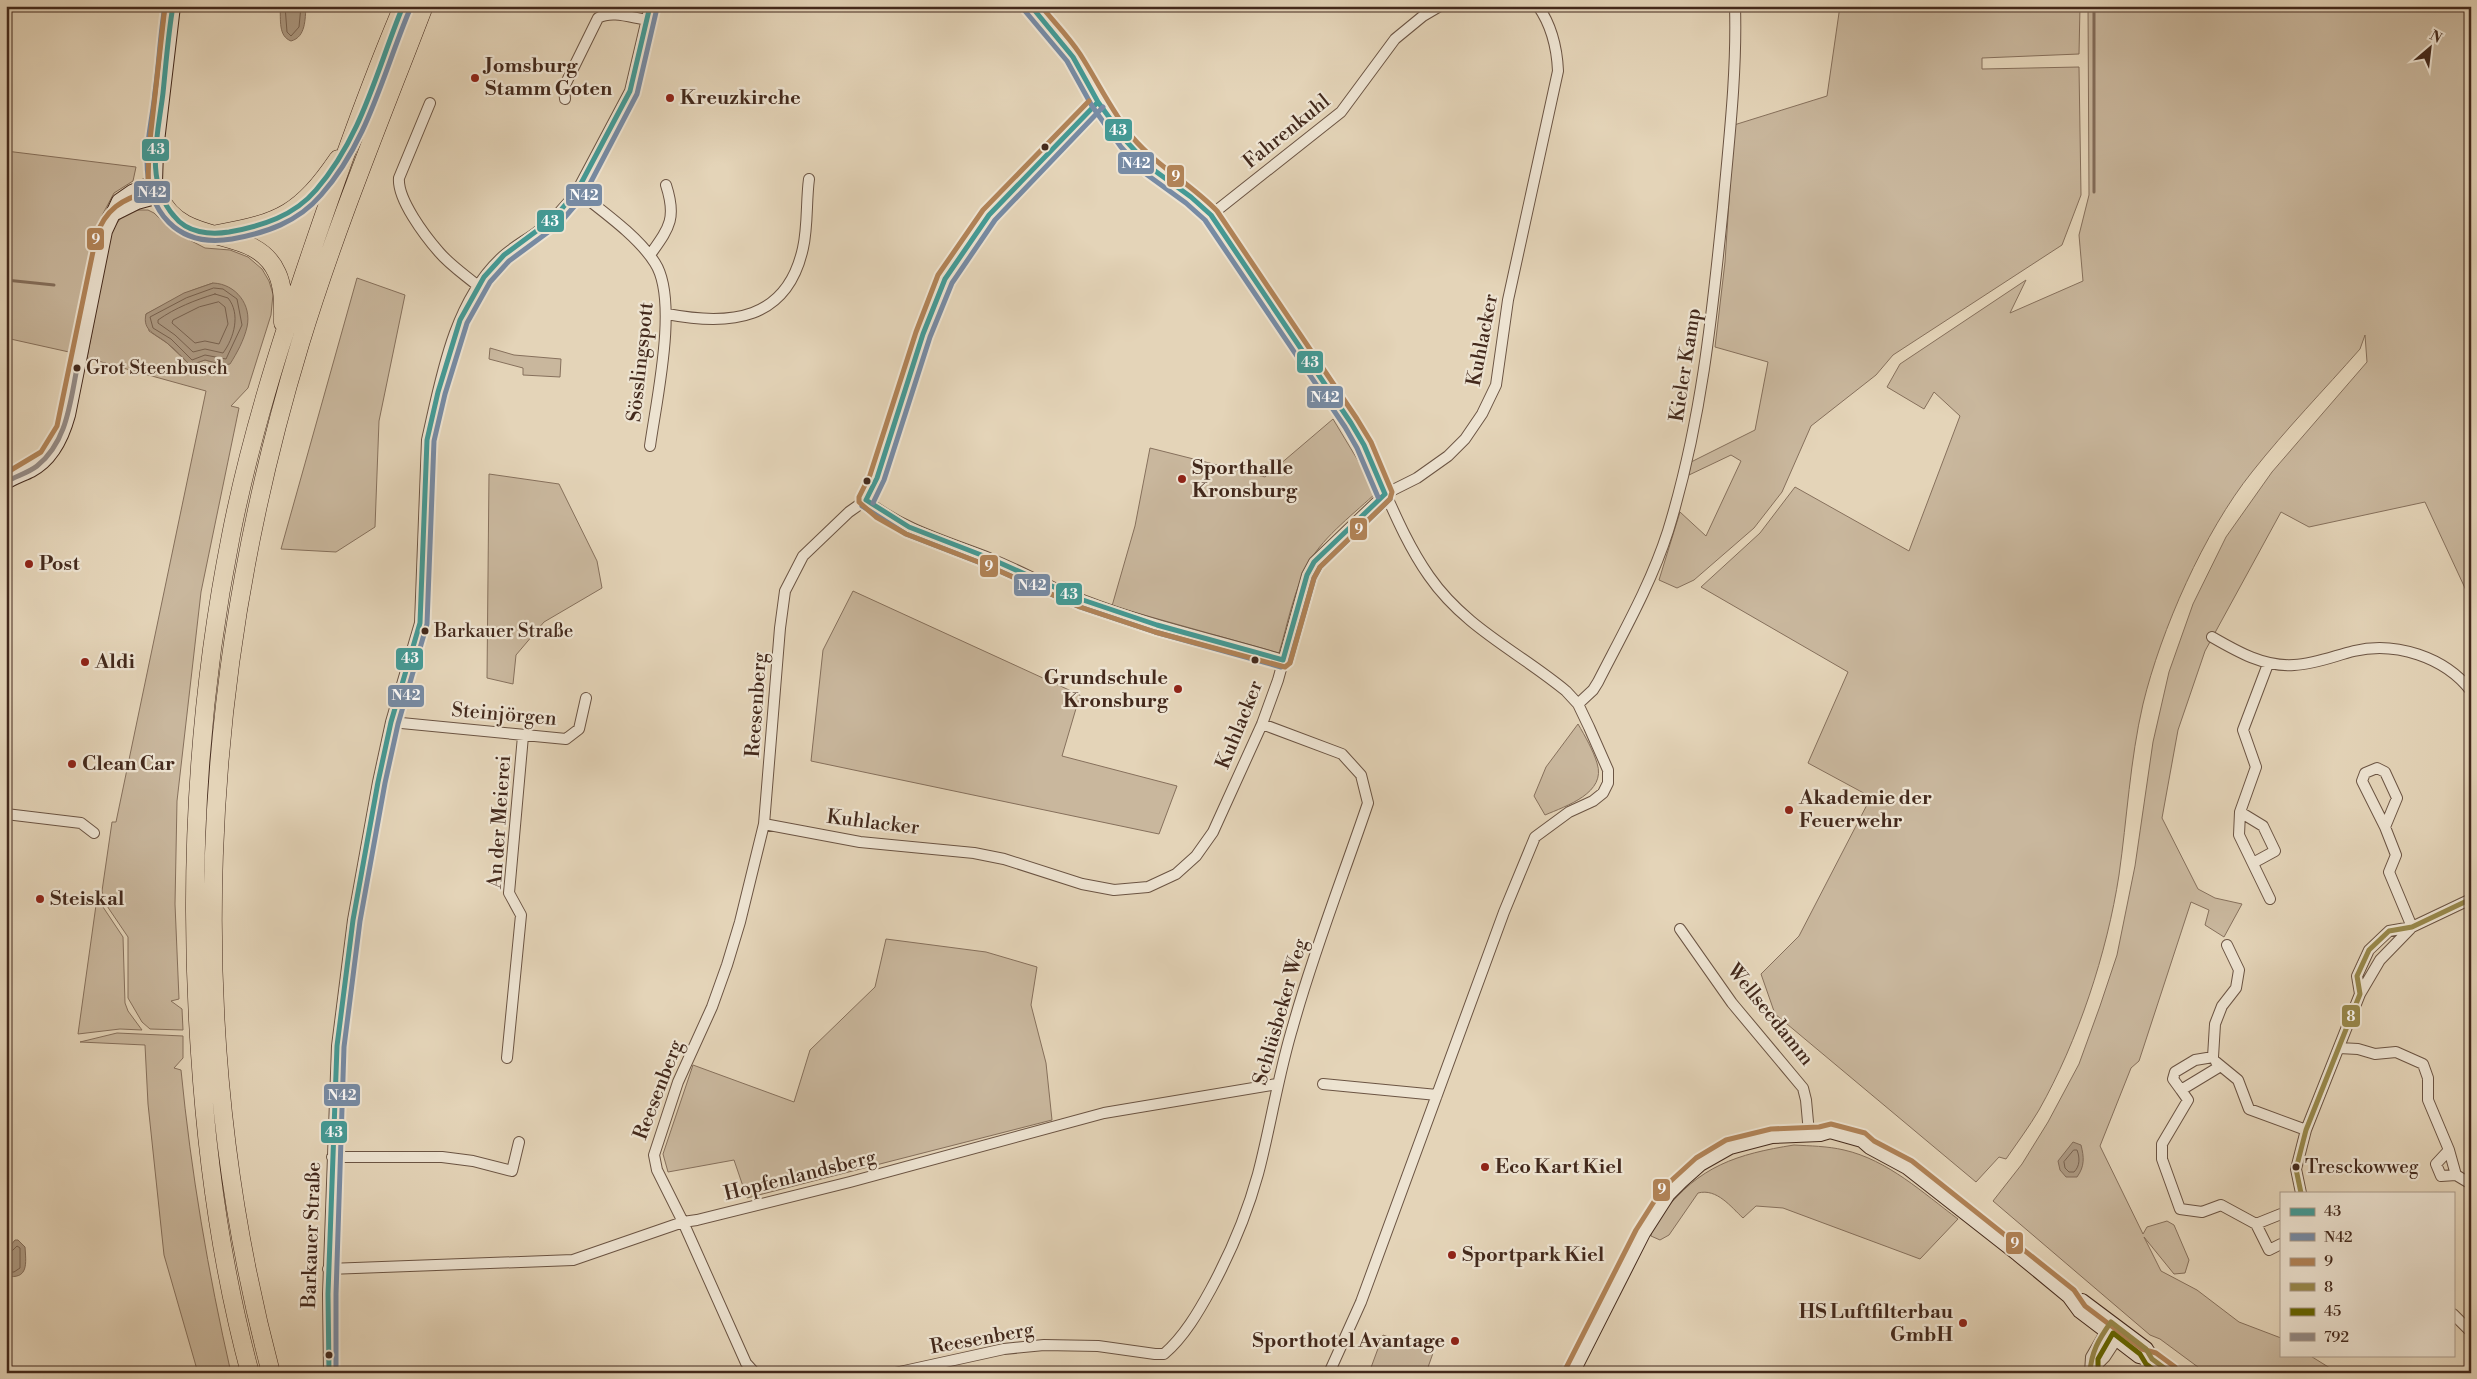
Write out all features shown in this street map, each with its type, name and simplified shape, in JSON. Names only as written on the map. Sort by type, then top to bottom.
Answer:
[{"type":"highway","points":[[250,1373],[218,1222],[203,1097],[193,940],[194,860],[203,719],[220,595],[243,482],[283,338],[354,135],[404,6]]},
{"type":"highway","points":[[270,1373],[256,1314],[235,1205],[216,1038],[212,870],[223,712],[238,598],[275,435],[300,343],[352,194],[424,6]]},
{"type":"highway","points":[[215,234],[264,223],[299,206],[315,191],[354,135]]},
{"type":"highway","points":[[157,189],[163,205],[180,222],[192,229],[215,234],[253,248],[265,257],[276,271],[282,298],[283,338]]},
{"type":"main road","points":[[6,482],[38,466],[54,449],[64,428],[103,239],[113,214],[157,189],[156,150],[173,6]]},
{"type":"main road","points":[[1572,1373],[1646,1226],[1668,1194],[1681,1181],[1700,1164],[1730,1147],[1772,1136],[1815,1133],[1829,1140],[1859,1148],[1870,1147],[1893,1158],[2069,1296],[2085,1302],[2139,1356],[2152,1359],[2171,1373]]},
{"type":"street","name":"Barkauer Straße","points":[[329,1373],[328,1269],[337,1046],[353,920],[378,782],[391,722],[420,623],[427,440],[448,361],[463,314],[478,286],[501,257],[538,231],[566,206],[577,191],[630,91],[650,6]]},
{"type":"street","points":[[1031,6],[1073,57],[1098,102],[1127,142],[1151,168],[1191,197],[1211,215],[1351,423],[1364,445],[1385,494],[1429,576],[1475,626],[1494,641],[1551,678],[1578,704],[1608,770],[1608,783],[1602,793],[1593,801],[1569,812],[1535,836],[1504,912],[1361,1302],[1329,1373]]},
{"type":"street","name":"Fahrenkuhl","points":[[1211,215],[1341,112],[1395,39],[1423,16],[1440,6]]},
{"type":"street","name":"Kuhlacker","points":[[764,824],[860,842],[974,853],[1004,859],[1082,884],[1114,890],[1148,887],[1176,874],[1196,856],[1214,832],[1262,724],[1283,660],[1307,575],[1314,562],[1385,494],[1417,478],[1448,456],[1474,427],[1496,385],[1508,300],[1558,71],[1557,51],[1552,33],[1538,6]]},
{"type":"street","name":"Kieler Kamp","points":[[1578,704],[1593,690],[1598,682],[1645,588],[1667,532],[1692,438],[1709,347],[1734,84],[1735,6]]},
{"type":"street","points":[[565,99],[564,87],[598,18],[604,14],[648,20]]},
{"type":"street","points":[[430,102],[399,178],[398,188],[407,207],[439,252],[478,286]]},
{"type":"street","name":"Reesenberg","points":[[755,1373],[746,1363],[683,1222],[657,1170],[654,1155],[678,1082],[712,1008],[727,965],[740,922],[764,824],[780,628],[785,592],[804,556],[848,512],[866,500],[877,478],[923,334],[946,279],[989,215],[1098,102]]},
{"type":"street","points":[[667,314],[698,320],[730,320],[754,313],[771,304],[786,288],[798,266],[803,246],[809,179]]},
{"type":"street","points":[[650,255],[666,232],[673,208],[666,185]]},
{"type":"street","name":"Sösslingspott","points":[[577,191],[619,225],[650,255],[657,264],[664,286],[667,314],[650,446]]},
{"type":"street","points":[[866,500],[881,512],[942,541],[1018,570],[1081,600],[1283,660]]},
{"type":"street","points":[[2212,637],[2238,652],[2268,664],[2293,665],[2311,663],[2369,649],[2405,650],[2437,663],[2462,680],[2471,691]]},
{"type":"street","points":[[2268,664],[2243,730],[2256,768],[2240,812],[2239,835],[2270,899]]},
{"type":"street","name":"Steinjörgen","points":[[391,722],[566,739],[579,729],[586,698]]},
{"type":"street","name":"Schlüsbeker Weg","points":[[1164,1354],[1178,1340],[1202,1304],[1228,1257],[1243,1223],[1258,1173],[1277,1084],[1315,954],[1368,803],[1361,775],[1342,754],[1262,724]]},
{"type":"street","name":"An der Meierei","points":[[507,1058],[521,915],[509,893],[523,736]]},
{"type":"street","points":[[2385,828],[2397,798],[2384,772],[2377,768],[2365,773],[2362,781],[2396,855],[2388,872],[2412,927]]},
{"type":"street","points":[[2240,812],[2263,826],[2275,851],[2253,863]]},
{"type":"street","points":[[6,814],[81,823],[94,833]]},
{"type":"street","points":[[2360,994],[2357,976],[2369,950],[2389,931],[2412,927],[2471,899]]},
{"type":"street","points":[[2300,1192],[2296,1169],[2306,1130],[2360,994],[2380,960],[2412,927]]},
{"type":"street","name":"Wellseedamm","points":[[1680,929],[1732,1003],[1802,1088],[1815,1133]]},
{"type":"street","points":[[2227,946],[2240,970],[2236,988],[2222,1006],[2216,1024],[2213,1057],[2219,1067],[2238,1080],[2249,1109],[2306,1130]]},
{"type":"street","points":[[2339,1048],[2358,1049],[2375,1054],[2396,1052],[2423,1064],[2428,1078],[2428,1100],[2449,1150],[2456,1175]]},
{"type":"street","points":[[2213,1057],[2195,1060],[2175,1072],[2173,1079],[2188,1100],[2162,1144],[2162,1159],[2180,1209],[2202,1212],[2221,1205],[2256,1224],[2269,1250],[2280,1244]]},
{"type":"street","points":[[2181,1090],[2219,1067]]},
{"type":"street","name":"Hopfenlandsberg","points":[[328,1269],[573,1260],[683,1222],[841,1185],[1104,1113],[1277,1084]]},
{"type":"street","points":[[1323,1084],[1437,1096]]},
{"type":"street","points":[[332,1157],[450,1158],[473,1161],[512,1172],[519,1142]]},
{"type":"street","points":[[2449,1150],[2436,1164],[2440,1176],[2456,1175],[2471,1184]]},
{"type":"street","points":[[2256,1224],[2280,1214]]},
{"type":"street","points":[[2454,1315],[2471,1332]]},
{"type":"street","points":[[2091,1372],[2105,1357],[2114,1331]]},
{"type":"street","name":"Reesenberg","points":[[895,1373],[1004,1349],[1044,1345],[1098,1346],[1164,1354]]},
{"type":"shaded area","points":[[1840,6],[2080,6],[2079,54],[1982,58],[1982,69],[2079,67],[2081,195],[2062,245],[1893,355],[1876,375],[1811,426],[1782,492],[1754,528],[1694,580],[1677,588],[1659,580],[1680,512],[1706,536],[1741,461],[1731,455],[1689,475],[1691,462],[1755,430],[1768,362],[1715,347],[1725,262],[1734,125],[1827,96]]},
{"type":"shaded area","points":[[2088,6],[2471,6],[2471,601],[2425,502],[2309,527],[2281,512],[2205,651],[2178,730],[2162,818],[2198,889],[2215,898],[2242,904],[2224,937],[2205,925],[2209,910],[2191,902],[2139,1061],[2131,1068],[2100,1146],[2143,1234],[2147,1227],[2167,1221],[2174,1225],[2189,1260],[2185,1273],[2174,1274],[2144,1237],[2161,1271],[2197,1290],[2239,1322],[2280,1338],[2280,1356],[2311,1356],[2338,1373],[2206,1373],[2160,1339],[2150,1335],[1993,1201],[2022,1164],[2048,1122],[2079,1064],[2100,1006],[2117,955],[2135,866],[2153,742],[2169,672],[2193,604],[2226,537],[2272,472],[2367,362],[2365,335],[2360,349],[2278,440],[2234,496],[2201,552],[2186,583],[2161,645],[2143,704],[2132,768],[2114,905],[2099,965],[2078,1026],[2053,1083],[2035,1116],[2006,1159],[1999,1157],[1976,1182],[1775,1014],[1761,974],[1799,936],[1871,797],[1808,763],[1848,672],[1701,587],[1760,533],[1795,487],[1909,551],[1960,416],[1934,392],[1924,409],[1887,387],[1900,364],[2026,280],[2010,313],[2083,281],[2079,235],[2089,195]]},
{"type":"shaded area","points":[[6,151],[136,167],[133,181],[114,193],[98,223],[69,352],[6,338]]},
{"type":"shaded area","points":[[136,210],[148,210],[154,213],[174,232],[205,248],[230,250],[248,257],[262,269],[269,281],[273,294],[271,315],[248,388],[231,406],[239,408],[201,592],[177,801],[175,904],[179,999],[171,1001],[182,1009],[183,1030],[150,1029],[142,1022],[128,998],[128,937],[105,903],[102,891],[112,822],[116,822],[206,391],[87,358],[111,230],[121,218]],"holes":[[[213,283],[224,365],[205,360],[190,365],[167,343],[149,331],[146,314],[193,290]]]},
{"type":"shaded area","points":[[357,278],[405,295],[379,421],[375,527],[336,552],[281,549]]},
{"type":"shaded area","points":[[490,348],[514,355],[561,359],[560,377],[523,375],[523,368],[489,359]]},
{"type":"shaded area","points":[[1333,419],[1377,492],[1323,542],[1310,561],[1304,571],[1296,594],[1279,653],[1112,606],[1135,526],[1150,448],[1265,477]]},
{"type":"shaded area","points":[[489,474],[559,484],[597,561],[602,588],[544,622],[516,655],[513,684],[487,678]]},
{"type":"shaded area","points":[[853,591],[1080,695],[1062,756],[1177,786],[1159,834],[811,761],[823,650]]},
{"type":"shaded area","points":[[1578,724],[1597,763],[1596,783],[1583,797],[1545,815],[1534,796],[1546,767]]},
{"type":"shaded area","points":[[97,898],[123,937],[125,1003],[128,1011],[142,1030],[120,1029],[78,1034]]},
{"type":"shaded area","points":[[886,939],[986,952],[1037,967],[1031,1005],[1046,1063],[1052,1120],[747,1198],[734,1160],[668,1172],[663,1154],[693,1065],[794,1102],[810,1050],[875,987]]},
{"type":"shaded area","points":[[117,1033],[183,1036],[183,1058],[174,1068],[181,1070],[201,1222],[231,1373],[198,1373],[164,1255],[148,1104],[145,1045],[80,1042]]},
{"type":"shaded area","points":[[1794,1145],[1844,1150],[1875,1161],[1904,1178],[1958,1219],[1920,1259],[1783,1208],[1756,1206],[1743,1218],[1723,1200],[1711,1193],[1705,1192],[1698,1193],[1669,1235],[1660,1240],[1651,1236],[1655,1224],[1663,1213],[1677,1197],[1705,1173],[1737,1158]]},
{"type":"shaded area","points":[[1383,1335],[1433,1353],[1426,1373],[1369,1373]]},
{"type":"water","points":[[280,6],[306,6],[302,32],[300,36],[291,41],[287,39],[282,31]]},
{"type":"water","points":[[213,283],[229,287],[245,304],[248,319],[246,332],[230,364],[224,365],[205,360],[190,365],[173,348],[151,332],[146,324],[146,314],[184,293]]},
{"type":"water","points":[[2073,1142],[2081,1145],[2083,1165],[2077,1177],[2066,1177],[2060,1170],[2058,1161]]},
{"type":"water","points":[[15,1240],[18,1240],[25,1247],[26,1259],[24,1269],[19,1275],[13,1277],[6,1276],[6,1251]]},
{"type":"waterway","points":[[2094,6],[2094,192]]},
{"type":"waterway","points":[[6,280],[54,285]]},
{"type":"transit line","name":"N42","points":[[165,6],[148,143],[148,179],[159,210],[169,222],[181,232],[196,238],[213,240],[232,239],[269,230],[292,219],[321,195],[351,153],[363,130],[410,9]]},
{"type":"transit line","name":"9","points":[[6,473],[41,452],[57,426],[96,237],[104,219],[116,206],[150,191],[148,183],[149,149],[165,6]]},
{"type":"transit line","name":"43","points":[[173,6],[156,141],[156,173],[159,188],[165,202],[179,222],[199,232],[207,233],[241,230],[265,223],[298,207],[316,190],[332,169],[357,125],[403,6]]},
{"type":"transit line","name":"43","points":[[329,1373],[328,1294],[337,1046],[353,920],[378,782],[391,722],[420,623],[427,440],[438,392],[460,320],[484,277],[504,255],[554,218],[577,191],[630,91],[650,6]]},
{"type":"transit line","name":"43","points":[[1031,6],[1073,57],[1098,102],[1127,142],[1151,168],[1191,197],[1211,215],[1351,423],[1364,445],[1385,494]]},
{"type":"transit line","name":"9","points":[[1041,6],[1076,48],[1133,138],[1153,158],[1217,211],[1357,419],[1371,442],[1392,492],[1390,499],[1320,567],[1314,578],[1290,663],[1285,667],[1155,632],[1080,607],[986,565],[906,534],[876,517],[859,502],[859,497],[870,475],[916,332],[938,275],[983,210],[1089,101]]},
{"type":"transit line","name":"N42","points":[[336,1373],[336,1294],[344,1047],[360,921],[385,783],[398,724],[427,624],[434,441],[445,394],[467,323],[490,282],[509,261],[559,224],[584,195],[637,94],[657,8]]},
{"type":"transit line","name":"N42","points":[[1025,11],[1067,61],[1092,106],[1121,147],[1146,174],[1186,203],[1205,220],[1345,427],[1357,448],[1378,497]]},
{"type":"transit line","name":"43","points":[[866,500],[877,478],[923,334],[945,279],[989,215],[1098,102]]},
{"type":"transit line","name":"N42","points":[[873,503],[884,480],[930,337],[952,283],[995,220],[1103,107]]},
{"type":"transit line","name":"792","points":[[6,482],[37,466],[55,445],[66,421],[77,368]]},
{"type":"transit line","name":"43","points":[[1283,660],[1307,575],[1314,562],[1385,494]]},
{"type":"transit line","name":"N42","points":[[1290,662],[1314,578],[1320,567],[1390,499]]},
{"type":"transit line","name":"43","points":[[866,500],[909,527],[989,558],[1083,600],[1157,625],[1283,660]]},
{"type":"transit line","name":"N42","points":[[862,506],[906,534],[986,565],[1080,607],[1155,632],[1281,667]]},
{"type":"transit line","name":"8","points":[[2301,1192],[2296,1169],[2306,1130],[2360,994],[2357,976],[2369,950],[2389,931],[2412,927],[2471,899]]},
{"type":"transit line","name":"9","points":[[1565,1370],[1636,1230],[1662,1189],[1696,1158],[1726,1140],[1771,1129],[1819,1127],[1831,1124],[1865,1133],[1874,1141],[1912,1161],[2074,1290],[2085,1306],[2142,1349],[2156,1353],[2175,1367]]},
{"type":"transit line","name":"8","points":[[2090,1373],[2096,1346],[2111,1322],[2146,1349],[2152,1359],[2171,1373]]},
{"type":"transit line","name":"45","points":[[2098,1373],[2098,1359],[2113,1333],[2140,1354],[2146,1364],[2158,1373]]},
{"type":"place","name":"Jomsburg Stamm Goten","points":[[475,78]]},
{"type":"place","name":"Kreuzkirche","points":[[670,98]]},
{"type":"place","name":"Grot Steenbusch","points":[[77,368]]},
{"type":"place","name":"Sporthalle Kronsburg","points":[[1182,479]]},
{"type":"place","name":"Post","points":[[29,564]]},
{"type":"place","name":"Barkauer Straße","points":[[425,631]]},
{"type":"place","name":"Aldi","points":[[85,662]]},
{"type":"place","name":"Grundschule Kronsburg","points":[[1178,689]]},
{"type":"place","name":"Clean Car","points":[[72,764]]},
{"type":"place","name":"Akademie der Feuerwehr","points":[[1789,810]]},
{"type":"place","name":"Steiskal","points":[[40,899]]},
{"type":"place","name":"Eco Kart Kiel","points":[[1485,1167]]},
{"type":"place","name":"Tresckowweg","points":[[2296,1167]]},
{"type":"place","name":"Sportpark Kiel","points":[[1452,1255]]},
{"type":"place","name":"HS Luftfilterbau GmbH","points":[[1963,1323]]},
{"type":"place","name":"Sporthotel Avantage","points":[[1455,1341]]}]
